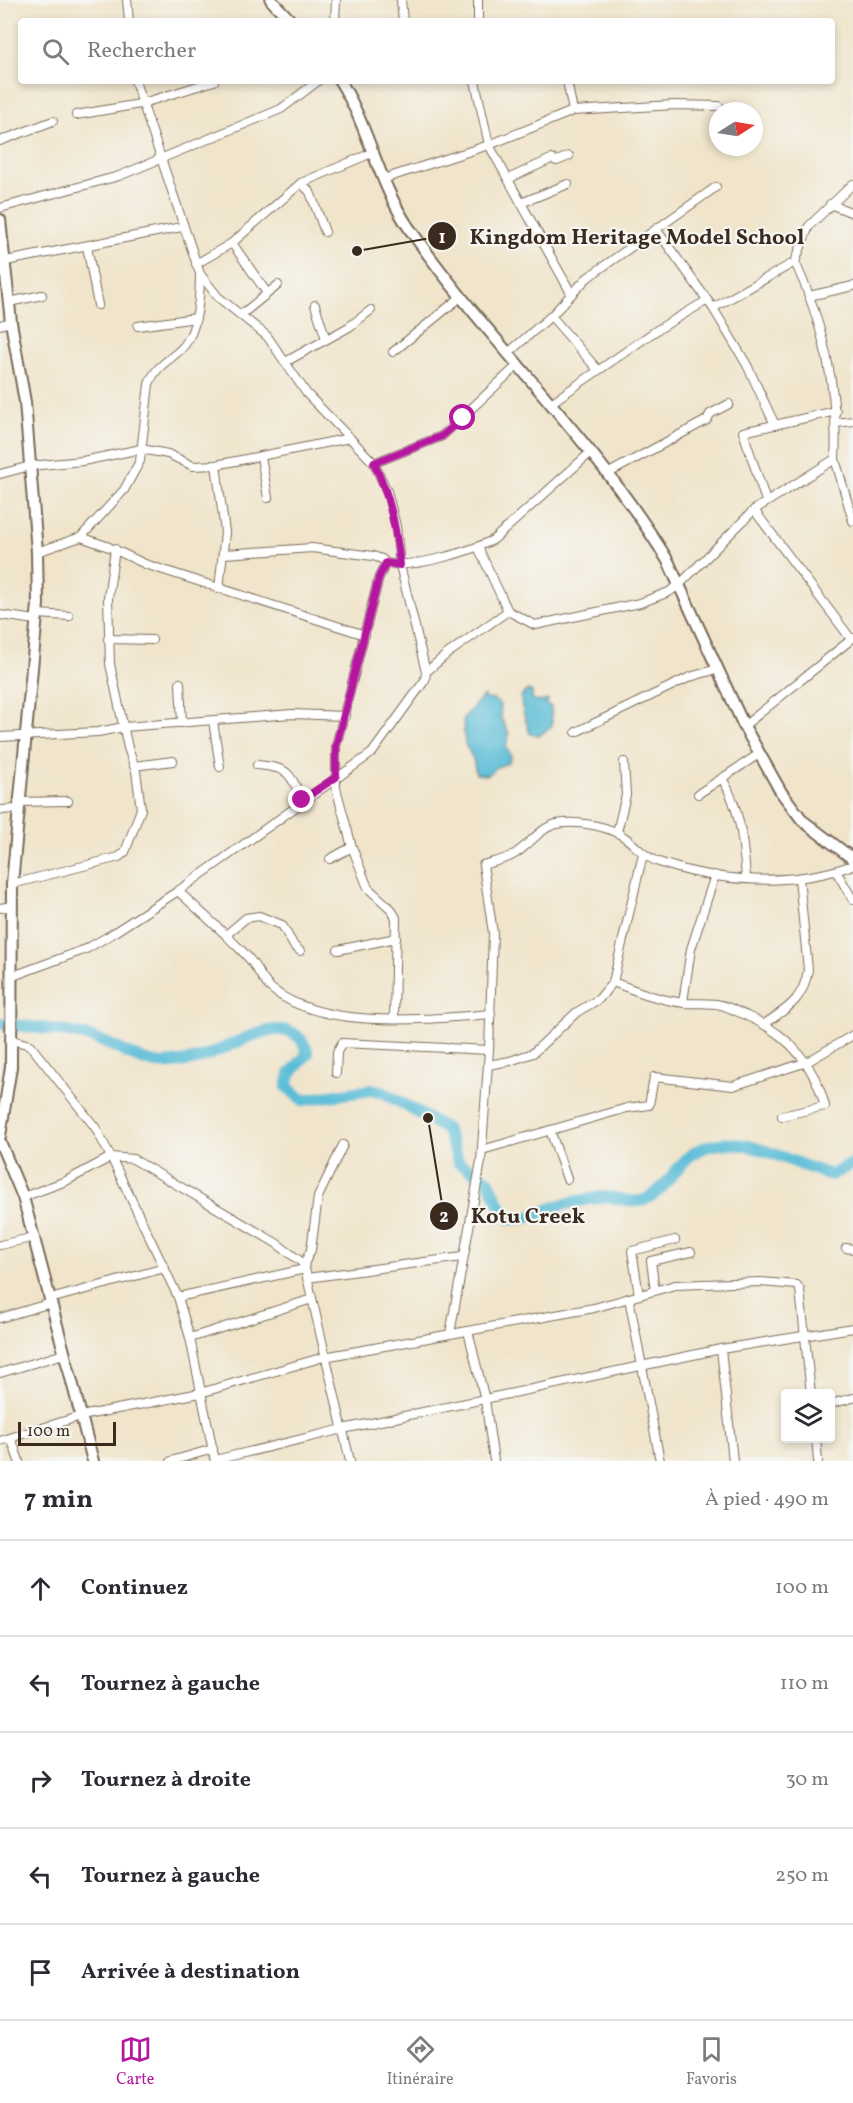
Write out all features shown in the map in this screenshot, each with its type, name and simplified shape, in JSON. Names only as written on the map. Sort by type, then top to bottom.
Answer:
[{"type":"street","points":[[127,0],[129,18]]},
{"type":"street","points":[[271,0],[288,18]]},
{"type":"street","points":[[335,18],[336,0]]},
{"type":"street","points":[[401,0],[403,18]]},
{"type":"street","points":[[478,0],[478,18]]},
{"type":"street","points":[[13,976],[86,949],[178,891],[302,800],[372,753],[425,680],[426,672],[400,565],[396,526],[387,491],[374,463],[307,394],[287,361],[267,336],[218,297],[200,274],[140,104],[136,84]]},
{"type":"street","points":[[76,115],[140,104],[203,84]]},
{"type":"street","points":[[0,208],[119,176],[281,109],[314,84]]},
{"type":"street","points":[[342,84],[355,106],[383,179],[408,226],[508,353],[591,452],[655,539],[680,585],[744,726],[781,792],[803,821],[853,859]]},
{"type":"street","points":[[476,84],[489,145],[571,293]]},
{"type":"street","points":[[568,84],[573,111]]},
{"type":"street","points":[[383,179],[489,145],[573,111],[674,105],[709,106]]},
{"type":"street","points":[[0,141],[53,121]]},
{"type":"street","points":[[196,264],[232,243],[301,183],[374,152]]},
{"type":"street","points":[[508,179],[551,159],[557,160],[569,156]]},
{"type":"street","points":[[301,183],[310,192],[325,232]]},
{"type":"street","points":[[521,203],[568,184]]},
{"type":"street","points":[[713,308],[795,262],[809,226],[853,184]]},
{"type":"street","points":[[508,353],[551,316],[587,278],[717,187]]},
{"type":"street","points":[[830,204],[853,213]]},
{"type":"street","points":[[0,220],[2,262],[9,302],[6,323],[26,402],[37,552],[37,617],[24,733],[12,884],[13,976],[10,1076],[0,1136]]},
{"type":"street","points":[[2,262],[182,227]]},
{"type":"street","points":[[656,229],[713,308],[747,365],[775,425]]},
{"type":"street","points":[[232,243],[267,293]]},
{"type":"street","points":[[87,246],[98,305]]},
{"type":"street","points":[[795,262],[808,296],[830,373],[836,411],[835,459],[853,521]]},
{"type":"street","points":[[37,552],[81,537],[124,490],[138,467],[153,372],[183,348],[200,302],[200,274]]},
{"type":"street","points":[[242,314],[278,285]]},
{"type":"street","points":[[808,296],[853,286]]},
{"type":"street","points":[[9,302],[42,295]]},
{"type":"street","points":[[393,352],[462,296]]},
{"type":"street","points":[[551,403],[657,330],[706,301]]},
{"type":"street","points":[[315,305],[326,339]]},
{"type":"street","points":[[287,361],[350,327],[371,310]]},
{"type":"street","points":[[551,316],[598,370]]},
{"type":"street","points":[[138,326],[196,318]]},
{"type":"street","points":[[374,463],[442,436],[518,365]]},
{"type":"street","points":[[607,474],[707,420],[710,414],[729,404]]},
{"type":"street","points":[[766,501],[743,432],[836,411]]},
{"type":"street","points":[[836,423],[853,421]]},
{"type":"street","points":[[0,474],[30,466],[83,461],[141,449],[168,454],[193,466],[216,465],[350,438]]},
{"type":"street","points":[[224,554],[312,548],[373,556],[382,558],[386,563],[400,565],[478,547],[504,532],[591,452]]},
{"type":"street","points":[[261,456],[268,498]]},
{"type":"street","points":[[478,547],[508,611],[535,625],[640,603],[669,592],[680,585],[754,510],[835,459]]},
{"type":"street","points":[[216,465],[225,522],[224,554],[219,589]]},
{"type":"street","points":[[744,726],[852,638],[754,510]]},
{"type":"street","points":[[81,537],[115,549],[145,564],[365,635]]},
{"type":"street","points":[[12,884],[123,855],[141,809],[134,766],[110,664],[108,598],[115,549]]},
{"type":"street","points":[[386,563],[379,577],[336,746],[336,788],[352,847],[368,888],[394,913],[396,938],[394,1018]]},
{"type":"street","points":[[426,672],[447,654],[508,611]]},
{"type":"street","points":[[0,615],[69,616]]},
{"type":"street","points":[[108,639],[152,639]]},
{"type":"street","points":[[576,732],[690,677],[717,669]]},
{"type":"street","points":[[180,683],[182,723]]},
{"type":"street","points":[[0,736],[24,733],[98,732],[124,727],[292,714],[345,716]]},
{"type":"street","points":[[213,721],[220,767]]},
{"type":"street","points":[[698,794],[759,754]]},
{"type":"street","points":[[134,766],[173,761]]},
{"type":"street","points":[[617,832],[626,795],[624,762]]},
{"type":"street","points":[[257,765],[280,767],[288,771],[302,800]]},
{"type":"street","points":[[722,778],[734,798],[741,824],[746,877]]},
{"type":"street","points":[[0,810],[18,805],[69,801]]},
{"type":"street","points":[[450,1334],[462,1257],[479,1175],[488,1065],[494,933],[483,865],[513,855],[547,828],[557,824],[573,823],[617,832],[643,854],[656,861],[715,875],[799,878],[836,871],[853,865]]},
{"type":"street","points":[[330,859],[352,847]]},
{"type":"street","points":[[488,1065],[510,1061],[532,1053],[577,1012],[599,999],[613,982],[643,854]]},
{"type":"street","points":[[836,871],[853,900]]},
{"type":"street","points":[[682,1002],[691,949],[715,875]]},
{"type":"street","points":[[766,1023],[798,1000],[806,983],[808,970],[799,878]]},
{"type":"street","points":[[178,891],[252,962],[272,990],[293,1003],[327,1015],[418,1020],[491,1014]]},
{"type":"street","points":[[0,908],[12,906]]},
{"type":"street","points":[[226,935],[246,918],[259,916],[282,925],[294,946],[300,951]]},
{"type":"street","points":[[338,950],[396,938]]},
{"type":"street","points":[[613,982],[644,994],[682,1002],[722,1005],[766,1023],[788,1041],[807,1062],[819,1083],[825,1106],[782,1116]]},
{"type":"street","points":[[12,1035],[30,1045],[95,1127],[165,1268],[178,1297],[190,1338],[215,1460],[343,1429],[721,1349],[853,1328]]},
{"type":"street","points":[[482,1150],[627,1108],[649,1105],[654,1077],[733,1086],[807,1062],[853,1035]]},
{"type":"street","points":[[336,1073],[337,1052],[342,1043],[489,1050]]},
{"type":"street","points":[[550,1130],[567,1179]]},
{"type":"street","points":[[0,1142],[23,1197],[35,1237],[93,1461]]},
{"type":"street","points":[[343,1145],[318,1197],[306,1270],[324,1358],[350,1461]]},
{"type":"street","points":[[23,1197],[66,1181],[111,1157],[133,1159],[276,1243],[306,1270]]},
{"type":"street","points":[[0,1245],[35,1237]]},
{"type":"street","points":[[639,1295],[632,1251],[675,1240]]},
{"type":"street","points":[[655,1291],[651,1261],[691,1252]]},
{"type":"street","points":[[178,1297],[306,1270],[462,1257]]},
{"type":"street","points":[[0,1318],[165,1268]]},
{"type":"street","points":[[0,1441],[81,1416],[200,1393],[324,1358],[594,1308],[675,1285],[792,1283],[800,1290],[811,1389]]},
{"type":"street","points":[[629,1298],[660,1461]]},
{"type":"street","points":[[190,1338],[312,1299]]},
{"type":"street","points":[[468,1330],[485,1400],[494,1461]]},
{"type":"street","points":[[721,1349],[733,1461]]},
{"type":"street","points":[[0,1372],[64,1354]]},
{"type":"street","points":[[835,1403],[853,1398]]},
{"type":"street","points":[[11,1438],[19,1461]]},
{"type":"street","points":[[816,1443],[818,1461]]},
{"type":"street","points":[[171,1461],[213,1449]]},
{"type":"water","points":[[528,690],[532,692],[532,699],[539,702],[548,700],[546,704],[551,707],[552,726],[540,735],[530,734],[523,711],[521,696]]},
{"type":"water","points":[[483,696],[487,700],[493,699],[500,705],[501,718],[509,734],[506,747],[511,756],[508,763],[497,767],[488,775],[476,774],[473,759],[465,744],[463,719]]},
{"type":"waterway","points":[[0,1024],[44,1028],[87,1036],[138,1058],[164,1064],[206,1056],[256,1034],[272,1030],[287,1031],[299,1038],[308,1053],[290,1074],[287,1087],[303,1100],[370,1090],[381,1091],[446,1129],[459,1163],[488,1180],[503,1211],[511,1219],[528,1217],[560,1205],[598,1198],[609,1197],[634,1202],[644,1200],[663,1186],[694,1153],[705,1147],[719,1144],[733,1144],[762,1150],[832,1175],[853,1163]]},
{"type":"place","name":"Kingdom Heritage Model School","points":[[357,251]]},
{"type":"place","name":"Kotu Creek","points":[[428,1118]]},
{"type":"route","points":[[302,800],[336,777],[336,746],[379,577],[386,563],[400,565],[396,526],[387,491],[374,463],[442,436],[463,418]]}]
